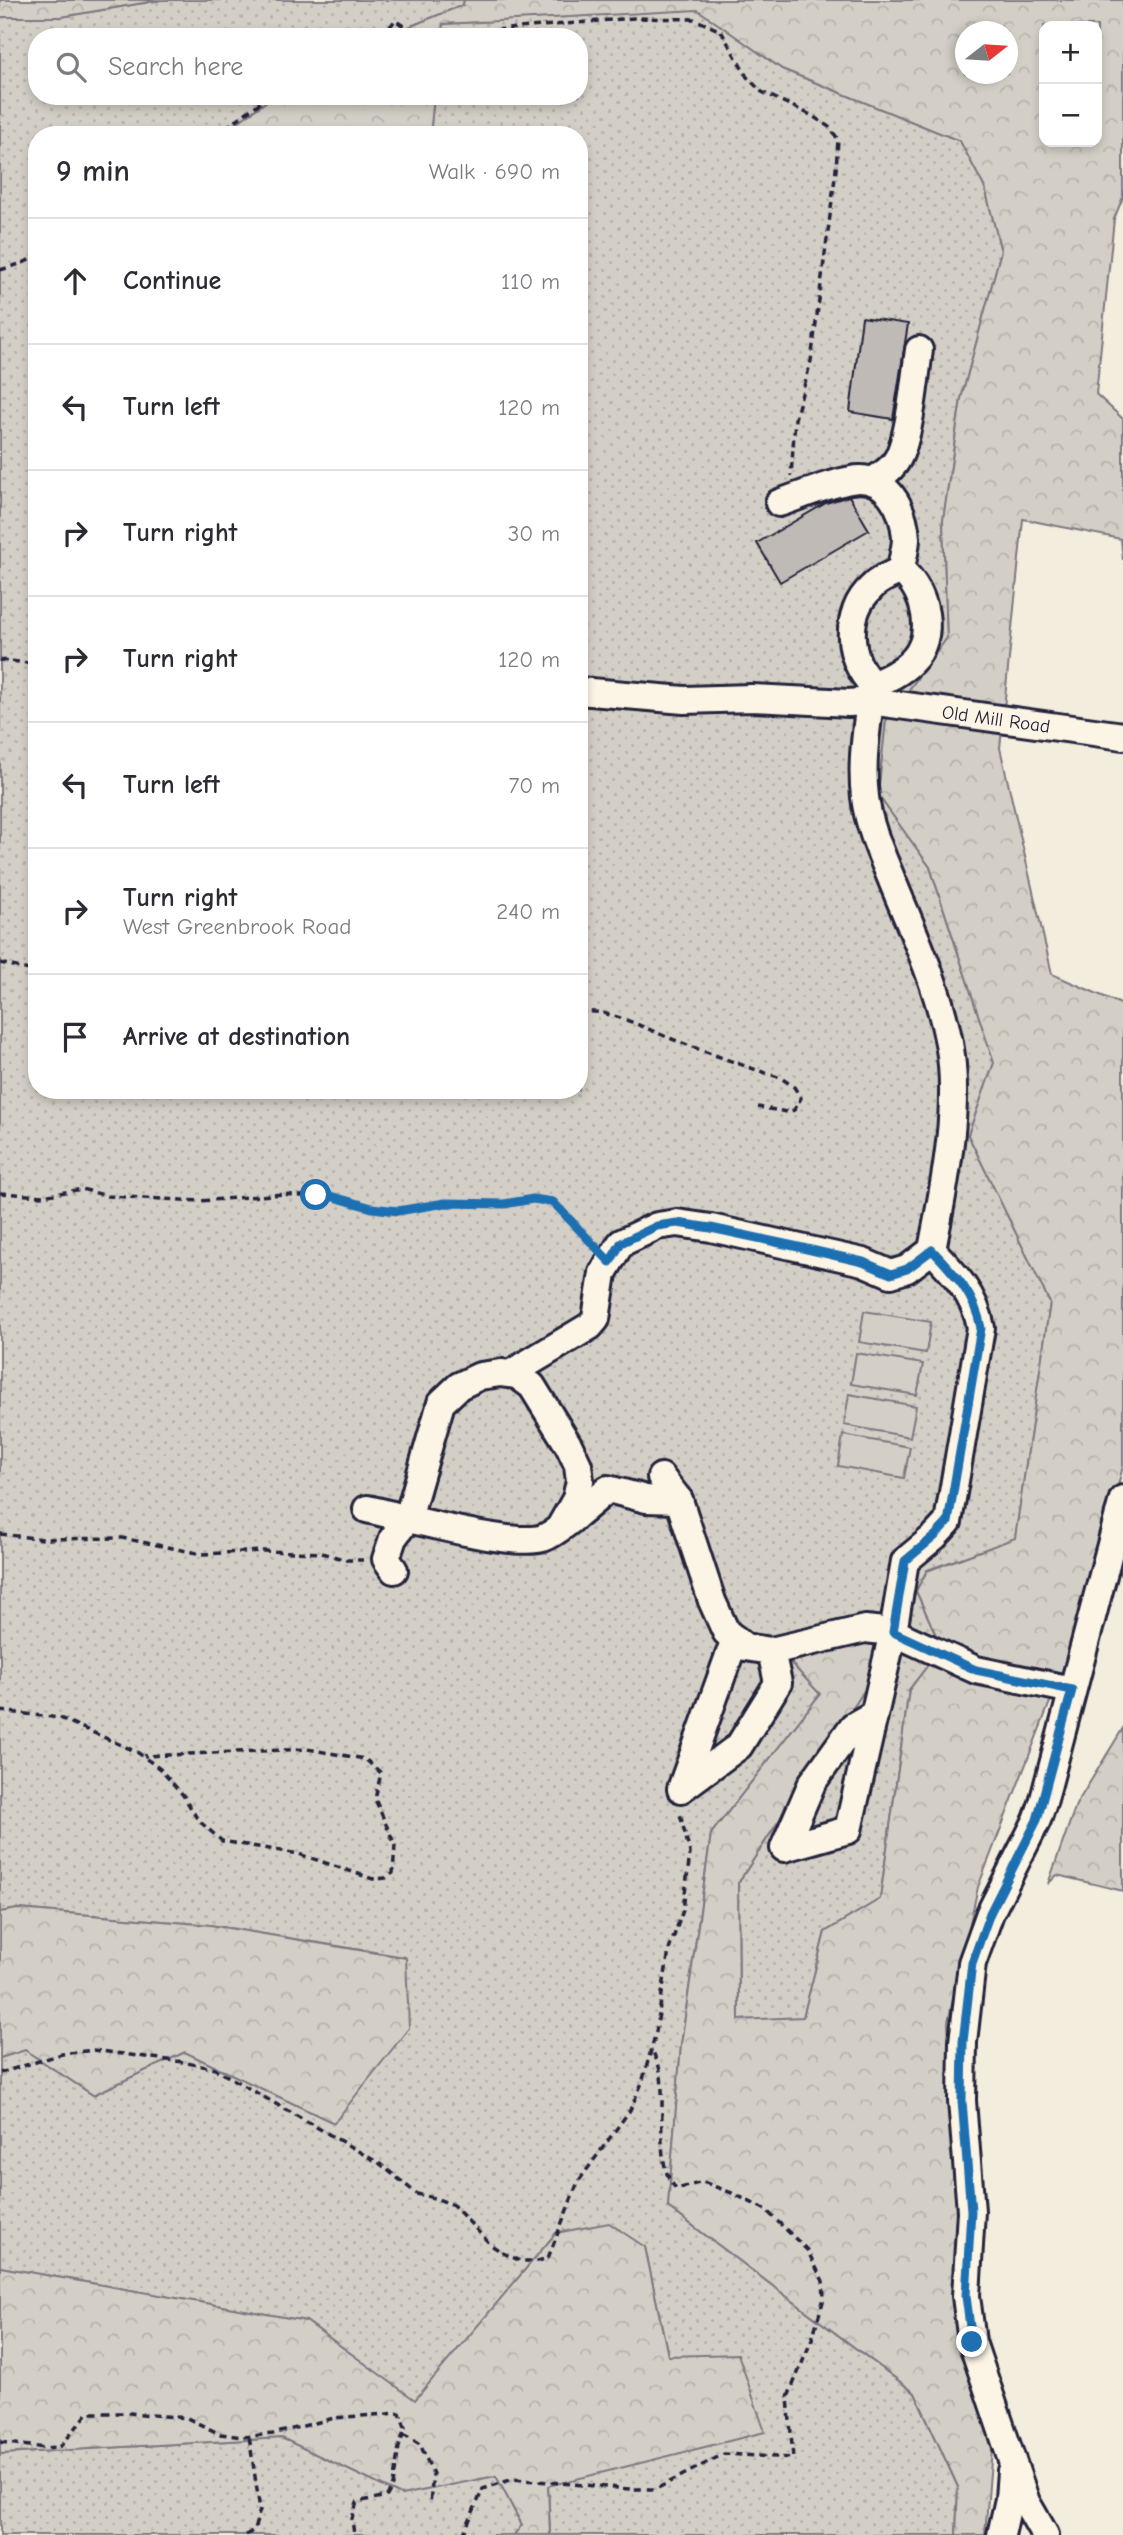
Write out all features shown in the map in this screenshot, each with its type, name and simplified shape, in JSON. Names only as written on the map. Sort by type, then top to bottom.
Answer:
[{"type":"street","points":[[874,480],[890,469],[899,456],[906,430],[919,349]]},
{"type":"street","points":[[779,503],[853,479],[874,480],[891,493],[902,516],[906,540],[901,570]]},
{"type":"street","points":[[510,1374],[596,1320],[603,1273],[621,1243],[657,1226],[677,1223],[711,1228],[863,1262],[891,1274],[907,1269],[932,1250],[942,1199],[952,1115],[950,1045],[933,983],[877,843],[865,800],[863,760],[872,693],[862,675],[850,632],[857,605],[872,586],[901,570]]},
{"type":"street","points":[[872,693],[912,661],[926,639],[926,614],[922,599],[912,579],[901,570]]},
{"type":"street","name":"Old Mill Road","points":[[588,692],[684,700],[752,698],[849,703],[872,693],[1123,736]]},
{"type":"street","points":[[874,1714],[853,1726],[812,1783],[784,1848],[848,1830],[893,1632],[905,1561],[948,1522],[981,1328],[977,1309],[962,1282],[932,1250]]},
{"type":"street","points":[[390,1564],[393,1538],[408,1518],[441,1403],[459,1386],[480,1376],[501,1373],[517,1375],[532,1387],[569,1446],[578,1465],[580,1481],[576,1499],[560,1527]]},
{"type":"street","points":[[662,1477],[679,1500],[712,1601],[726,1632],[745,1647],[771,1651],[865,1629],[893,1632],[976,1670],[1072,1690]]},
{"type":"street","points":[[367,1509],[505,1539],[531,1540],[545,1537],[608,1489],[646,1499],[679,1500]]},
{"type":"street","points":[[1045,2535],[1026,2502],[975,2354],[966,2296],[971,2211],[962,2101],[964,2031],[972,1963],[990,1913],[1037,1820],[1072,1690],[1116,1550],[1123,1499]]},
{"type":"street","points":[[734,1639],[681,1789],[739,1746],[778,1683],[771,1651]]},
{"type":"street","points":[[1001,2535],[1009,2499],[1012,2462]]},
{"type":"path","points":[[519,28],[634,18],[694,19],[721,31],[747,77],[762,92],[811,115],[829,127],[838,139],[811,361],[795,419],[791,479],[779,503]]},
{"type":"path","points":[[389,28],[395,20],[406,28]]},
{"type":"path","points":[[228,126],[257,105]]},
{"type":"path","points":[[0,270],[28,260]]},
{"type":"path","points":[[0,660],[28,663]]},
{"type":"path","points":[[0,963],[28,970]]},
{"type":"path","points":[[588,1010],[628,1020],[781,1079],[794,1087],[800,1098],[794,1110],[787,1112],[758,1107]]},
{"type":"path","points":[[0,1193],[43,1196],[82,1189],[107,1196],[200,1201],[284,1194],[327,1195],[372,1208],[398,1211],[445,1203],[504,1204],[533,1199],[553,1202],[610,1262]]},
{"type":"path","points":[[0,1534],[43,1539],[122,1538],[202,1554],[263,1551],[322,1553],[347,1560],[390,1564]]},
{"type":"path","points":[[0,1711],[60,1718],[144,1756],[160,1769],[183,1795],[198,1820],[222,1841],[299,1854],[373,1879],[386,1878],[393,1873],[395,1845],[375,1799],[381,1773],[365,1759],[307,1749],[144,1756]]},
{"type":"path","points":[[0,2073],[62,2053],[93,2050],[215,2069],[379,2163],[417,2194],[453,2205],[491,2245],[503,2253],[521,2261],[548,2258],[578,2182],[631,2110],[642,2083],[652,2048],[669,1950],[683,1910],[690,1853],[678,1809]]},
{"type":"path","points":[[463,2535],[483,2489],[513,2479],[656,2489],[724,2454],[793,2458],[788,2397],[813,2339],[824,2298],[823,2281],[807,2250],[766,2210],[703,2182],[677,2189],[670,2183],[661,2137],[661,2072],[652,2048]]},
{"type":"path","points":[[0,2442],[45,2448],[60,2447],[88,2413],[130,2413],[187,2418],[220,2434],[249,2436],[273,2434],[334,2418],[400,2413],[405,2428],[393,2485],[387,2496],[357,2502],[352,2519],[354,2535]]},
{"type":"path","points":[[403,2434],[420,2444],[433,2474],[430,2504]]},
{"type":"path","points":[[246,2535],[254,2529],[260,2510],[249,2436]]},
{"type":"green space","points":[[0,0],[161,0],[61,17],[0,17]]},
{"type":"green space","points":[[161,0],[464,0],[463,5],[406,28],[28,28],[28,105],[262,105],[232,126],[28,126],[28,1099],[588,1099],[588,126],[431,126],[433,105],[588,105],[588,28],[442,28],[442,24],[698,9],[782,69],[960,141],[985,188],[1001,251],[961,399],[943,520],[947,638],[886,721],[878,795],[930,867],[994,1063],[968,1135],[1050,1303],[1015,1539],[927,1570],[916,1591],[937,1637],[928,1665],[909,1690],[880,1899],[825,1932],[803,2018],[739,2020],[738,1883],[879,1668],[790,1662],[820,1694],[711,1834],[681,2045],[668,2207],[915,2393],[958,2487],[956,2535],[550,2535],[548,2486],[668,2356],[645,2247],[556,2233],[415,2401],[306,2321],[0,2267],[0,2058],[25,2050],[93,2095],[185,2052],[334,2123],[405,1957],[210,1925],[18,1909],[0,1912],[0,17],[61,17]]},
{"type":"green space","points":[[464,0],[1123,0],[1123,197],[1114,219],[1096,394],[1123,419],[1123,560],[1121,539],[1023,519],[1000,748],[1052,974],[1123,1005],[1123,1466],[1085,1612],[978,1887],[948,2022],[961,2312],[993,2436],[985,2535],[956,2535],[958,2487],[915,2393],[668,2207],[681,2045],[711,1834],[820,1694],[790,1662],[875,1640],[879,1668],[738,1883],[739,2020],[803,2017],[825,1932],[880,1899],[909,1690],[928,1665],[937,1637],[916,1591],[927,1571],[1015,1538],[1050,1303],[968,1135],[994,1063],[930,867],[878,795],[886,721],[947,638],[943,520],[961,399],[1001,251],[985,188],[960,141],[782,69],[698,10],[443,24],[442,28],[406,28],[463,5]]},
{"type":"green space","points":[[262,105],[433,105],[431,126],[232,126]]},
{"type":"green space","points":[[864,1311],[931,1322],[926,1353],[859,1342]]},
{"type":"green space","points":[[856,1353],[923,1364],[917,1395],[851,1384]]},
{"type":"green space","points":[[849,1394],[916,1406],[910,1437],[844,1425]]},
{"type":"green space","points":[[843,1435],[910,1447],[904,1478],[838,1466]]},
{"type":"green space","points":[[1123,1728],[1123,1891],[1057,1875],[1048,1884],[1076,1805]]},
{"type":"green space","points":[[18,1909],[210,1925],[406,1958],[409,2028],[334,2123],[185,2052],[93,2095],[25,2050],[0,2058],[0,1912]]},
{"type":"green space","points":[[609,2223],[645,2247],[668,2356],[738,2354],[765,2432],[548,2486],[550,2535],[514,2535],[522,2525],[496,2476],[401,2495],[282,2438],[0,2454],[0,2267],[306,2321],[415,2400],[556,2233]]},
{"type":"green space","points":[[282,2438],[401,2495],[496,2475],[522,2526],[514,2535],[0,2535],[0,2454]]},
{"type":"building","points":[[862,317],[908,324],[893,419],[850,412]]},
{"type":"building","points":[[849,496],[869,530],[780,582],[757,543],[826,503]]},
{"type":"route","points":[[316,1195],[327,1195],[372,1208],[398,1211],[445,1203],[504,1204],[533,1199],[553,1202],[610,1262],[621,1243],[657,1226],[677,1223],[863,1262],[891,1274],[907,1269],[932,1250],[962,1282],[977,1309],[981,1328],[948,1522],[905,1561],[893,1632],[976,1670],[1072,1690],[1037,1820],[990,1913],[972,1963],[963,2042],[962,2101],[971,2211],[966,2296],[972,2342]]}]
